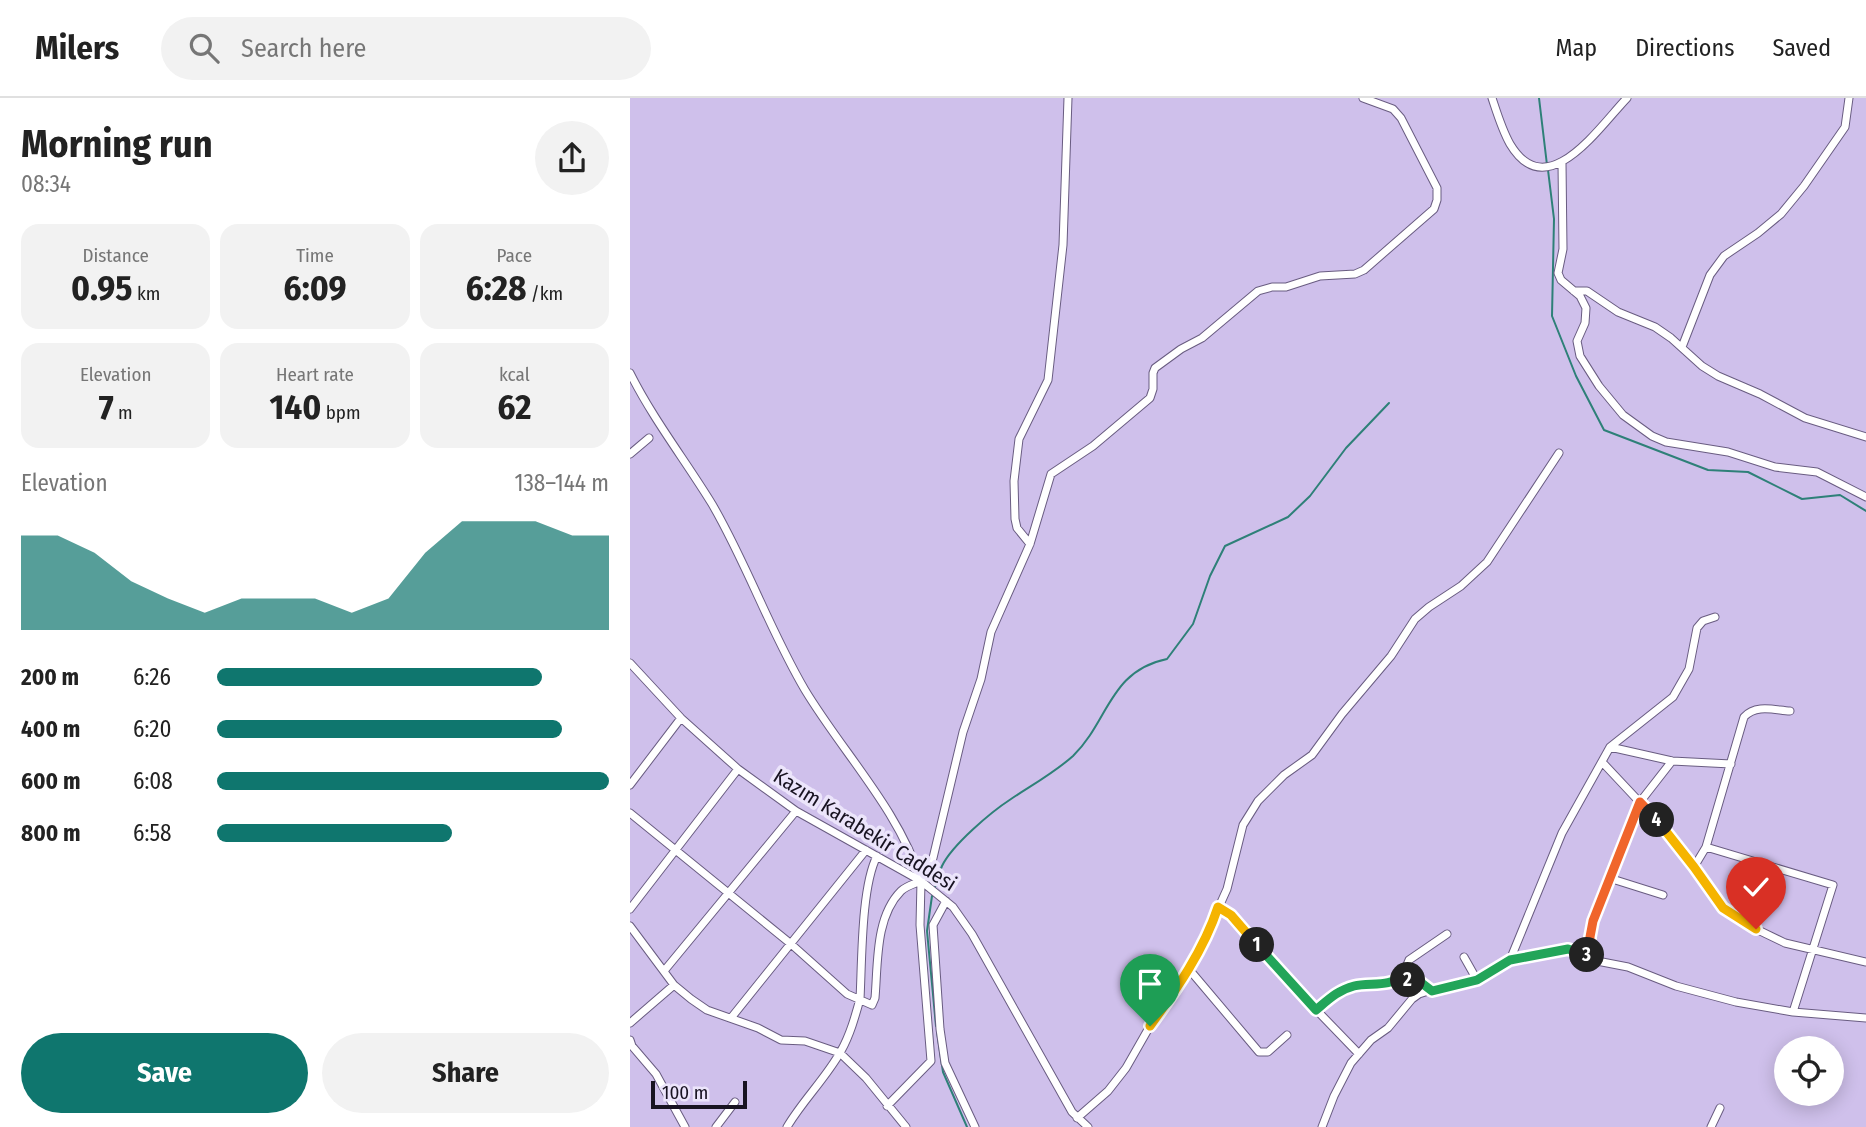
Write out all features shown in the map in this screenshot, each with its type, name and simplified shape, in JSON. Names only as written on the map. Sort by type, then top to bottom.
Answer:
[{"type":"street","points":[[1030,544],[1017,528],[1014,481],[1019,439],[1048,380],[1063,245],[1068,98]]},
{"type":"street","points":[[630,813],[791,944],[847,994],[872,1005],[875,998],[881,932],[891,905],[902,889],[921,881],[933,858],[963,732],[981,680],[991,632],[1030,544],[1051,474],[1093,446],[1150,398],[1156,368],[1202,338],[1258,291],[1272,287],[1286,288],[1320,275],[1354,274],[1364,270],[1434,209],[1437,188],[1401,118],[1392,109],[1363,98]]},
{"type":"street","points":[[1492,98],[1510,145],[1525,161],[1538,167],[1558,164],[1570,158],[1627,98]]},
{"type":"street","points":[[1682,347],[1710,275],[1724,256],[1781,214],[1804,186],[1845,127],[1849,98]]},
{"type":"street","points":[[1558,164],[1563,249],[1558,273],[1561,280],[1582,300],[1586,313],[1586,323],[1577,341],[1580,356],[1617,408],[1643,430],[1666,442],[1728,452],[1775,467],[1817,472],[1866,497]]},
{"type":"street","points":[[1574,290],[1587,291],[1618,312],[1655,327],[1702,366],[1727,380],[1817,423],[1866,437]]},
{"type":"street","points":[[630,373],[666,436],[712,505],[805,690],[858,765],[913,856],[921,881],[920,925],[930,1060],[887,1105]]},
{"type":"street","points":[[630,454],[649,438]]},
{"type":"street","points":[[1077,1122],[1119,1077],[1207,935],[1230,879],[1243,825],[1258,801],[1284,775],[1312,755],[1350,704],[1391,656],[1415,619],[1461,586],[1487,562],[1559,453]]},
{"type":"street","points":[[1510,960],[1562,833],[1610,747],[1673,697],[1689,669],[1697,628],[1703,621],[1715,617]]},
{"type":"street","name":"Kazım Karabekir Caddesi","points":[[630,663],[681,718],[738,769],[796,811],[921,881],[953,907],[972,934],[1077,1122],[1088,1127]]},
{"type":"street","points":[[1694,867],[1706,847],[1746,714],[1759,709],[1790,712]]},
{"type":"street","points":[[630,785],[681,718]]},
{"type":"street","points":[[1610,747],[1672,761],[1731,764]]},
{"type":"street","points":[[1590,957],[1593,921],[1640,802],[1672,761]]},
{"type":"street","points":[[1603,763],[1640,802],[1694,867],[1723,908],[1774,938],[1866,962]]},
{"type":"street","points":[[630,909],[738,769]]},
{"type":"street","points":[[664,971],[796,811]]},
{"type":"street","points":[[1706,847],[1833,885],[1793,1012]]},
{"type":"street","points":[[732,1018],[866,850]]},
{"type":"street","points":[[787,1127],[840,1053],[847,1039],[860,999],[867,889],[870,868],[877,856]]},
{"type":"street","points":[[1609,878],[1663,895]]},
{"type":"street","points":[[946,901],[933,925],[940,1029],[945,1063],[975,1127]]},
{"type":"street","points":[[1218,907],[1231,915],[1359,1054]]},
{"type":"street","points":[[630,926],[674,985],[707,1010],[758,1028],[781,1040],[805,1041],[840,1053],[866,1078],[906,1127]]},
{"type":"street","points":[[1415,997],[1404,978],[1409,960],[1447,934]]},
{"type":"street","points":[[1322,1127],[1343,1075],[1371,1040],[1388,1028],[1415,997],[1477,980],[1510,960],[1568,949],[1597,961],[1628,967],[1704,994],[1793,1012],[1866,1018]]},
{"type":"street","points":[[1464,957],[1477,980]]},
{"type":"street","points":[[1188,968],[1259,1052],[1268,1052],[1287,1035]]},
{"type":"street","points":[[1316,1010],[1342,990],[1360,985],[1393,982],[1404,978],[1419,981],[1432,991]]},
{"type":"street","points":[[630,1023],[674,985]]},
{"type":"street","points":[[630,1040],[656,1074],[685,1127]]},
{"type":"street","points":[[716,1127],[736,1102]]},
{"type":"street","points":[[1711,1127],[1720,1108]]},
{"type":"waterway","points":[[1539,98],[1547,165]]},
{"type":"waterway","points":[[1548,170],[1554,219],[1552,316],[1576,376],[1604,430],[1708,470],[1748,472],[1802,499],[1840,495],[1866,511]]},
{"type":"waterway","points":[[935,887],[942,866],[963,839],[983,820],[1073,756],[1095,728],[1121,686],[1133,674],[1148,665],[1167,659],[1193,624],[1210,576],[1225,546],[1288,517],[1310,496],[1346,448],[1389,403]]},
{"type":"waterway","points":[[932,896],[927,931],[936,1026]]},
{"type":"waterway","points":[[937,1031],[943,1072],[967,1127]]},
{"type":"route","points":[[1150,1026],[1171,998],[1201,947],[1218,907],[1231,915],[1316,1010],[1342,990],[1360,985],[1393,982],[1402,975],[1405,981],[1419,981],[1432,991],[1477,980],[1510,960],[1568,949],[1590,957],[1593,921],[1640,802],[1663,827],[1723,908],[1756,929]]}]
